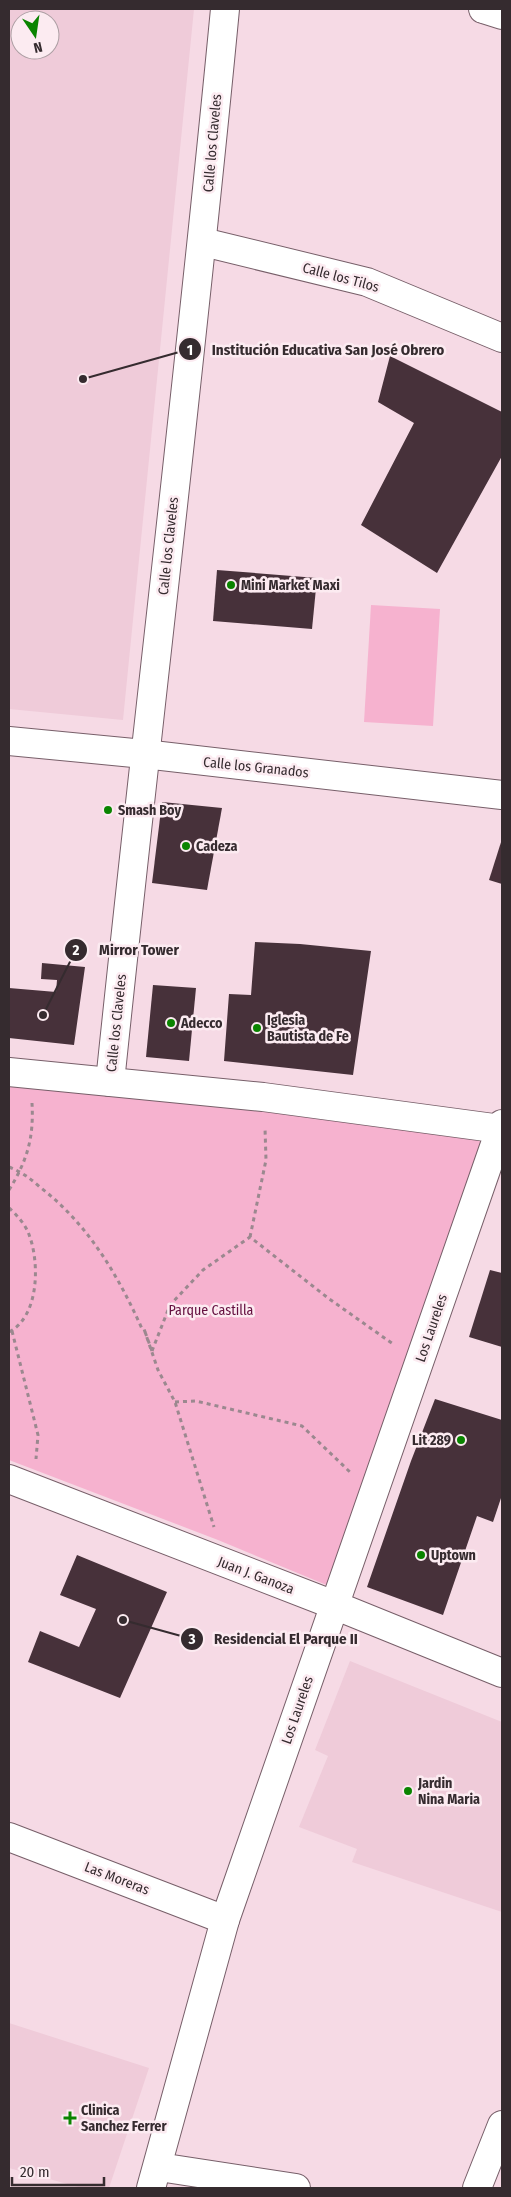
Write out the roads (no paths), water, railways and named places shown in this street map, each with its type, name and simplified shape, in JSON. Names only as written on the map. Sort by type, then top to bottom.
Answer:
[{"type":"street","name":"Calle los Claveles","points":[[110,1082],[144,754],[203,242],[225,9]]},
{"type":"street","points":[[483,9],[502,15]]},
{"type":"street","name":"Calle los Tilos","points":[[203,242],[368,282],[502,338]]},
{"type":"street","name":"Calle los Granados","points":[[9,741],[144,754],[502,795]]},
{"type":"street","points":[[20,1074],[263,1097],[501,1127]]},
{"type":"street","name":"Los Laureles","points":[[155,2178],[225,1920],[501,1127]]},
{"type":"street","name":"Juan J. Ganoza","points":[[21,1484],[334,1605],[502,1673]]},
{"type":"street","name":"Las Moreras","points":[[9,1837],[225,1920]]},
{"type":"street","points":[[477,2188],[502,2125]]},
{"type":"street","points":[[155,2178],[296,2188]]},
{"type":"place","name":"Institución Educativa San José Obrero","points":[[83,379]]},
{"type":"place","name":"Mini Market Maxi","points":[[231,585]]},
{"type":"place","name":"Smash Boy","points":[[108,810]]},
{"type":"place","name":"Cadeza","points":[[186,846]]},
{"type":"place","name":"Mirror Tower","points":[[43,1015]]},
{"type":"place","name":"Adecco","points":[[171,1023]]},
{"type":"place","name":"Iglesia Bautista de Fe","points":[[257,1028]]},
{"type":"place","name":"Lit 289","points":[[461,1440]]},
{"type":"place","name":"Uptown","points":[[421,1555]]},
{"type":"place","name":"Residencial El Parque II","points":[[123,1620]]},
{"type":"place","name":"Jardin Nina Maria","points":[[408,1791]]},
{"type":"place","name":"Clinica Sanchez Ferrer","points":[[70,2118]]},
{"type":"park label","name":"Parque Castilla","points":[[211,1310]]}]
